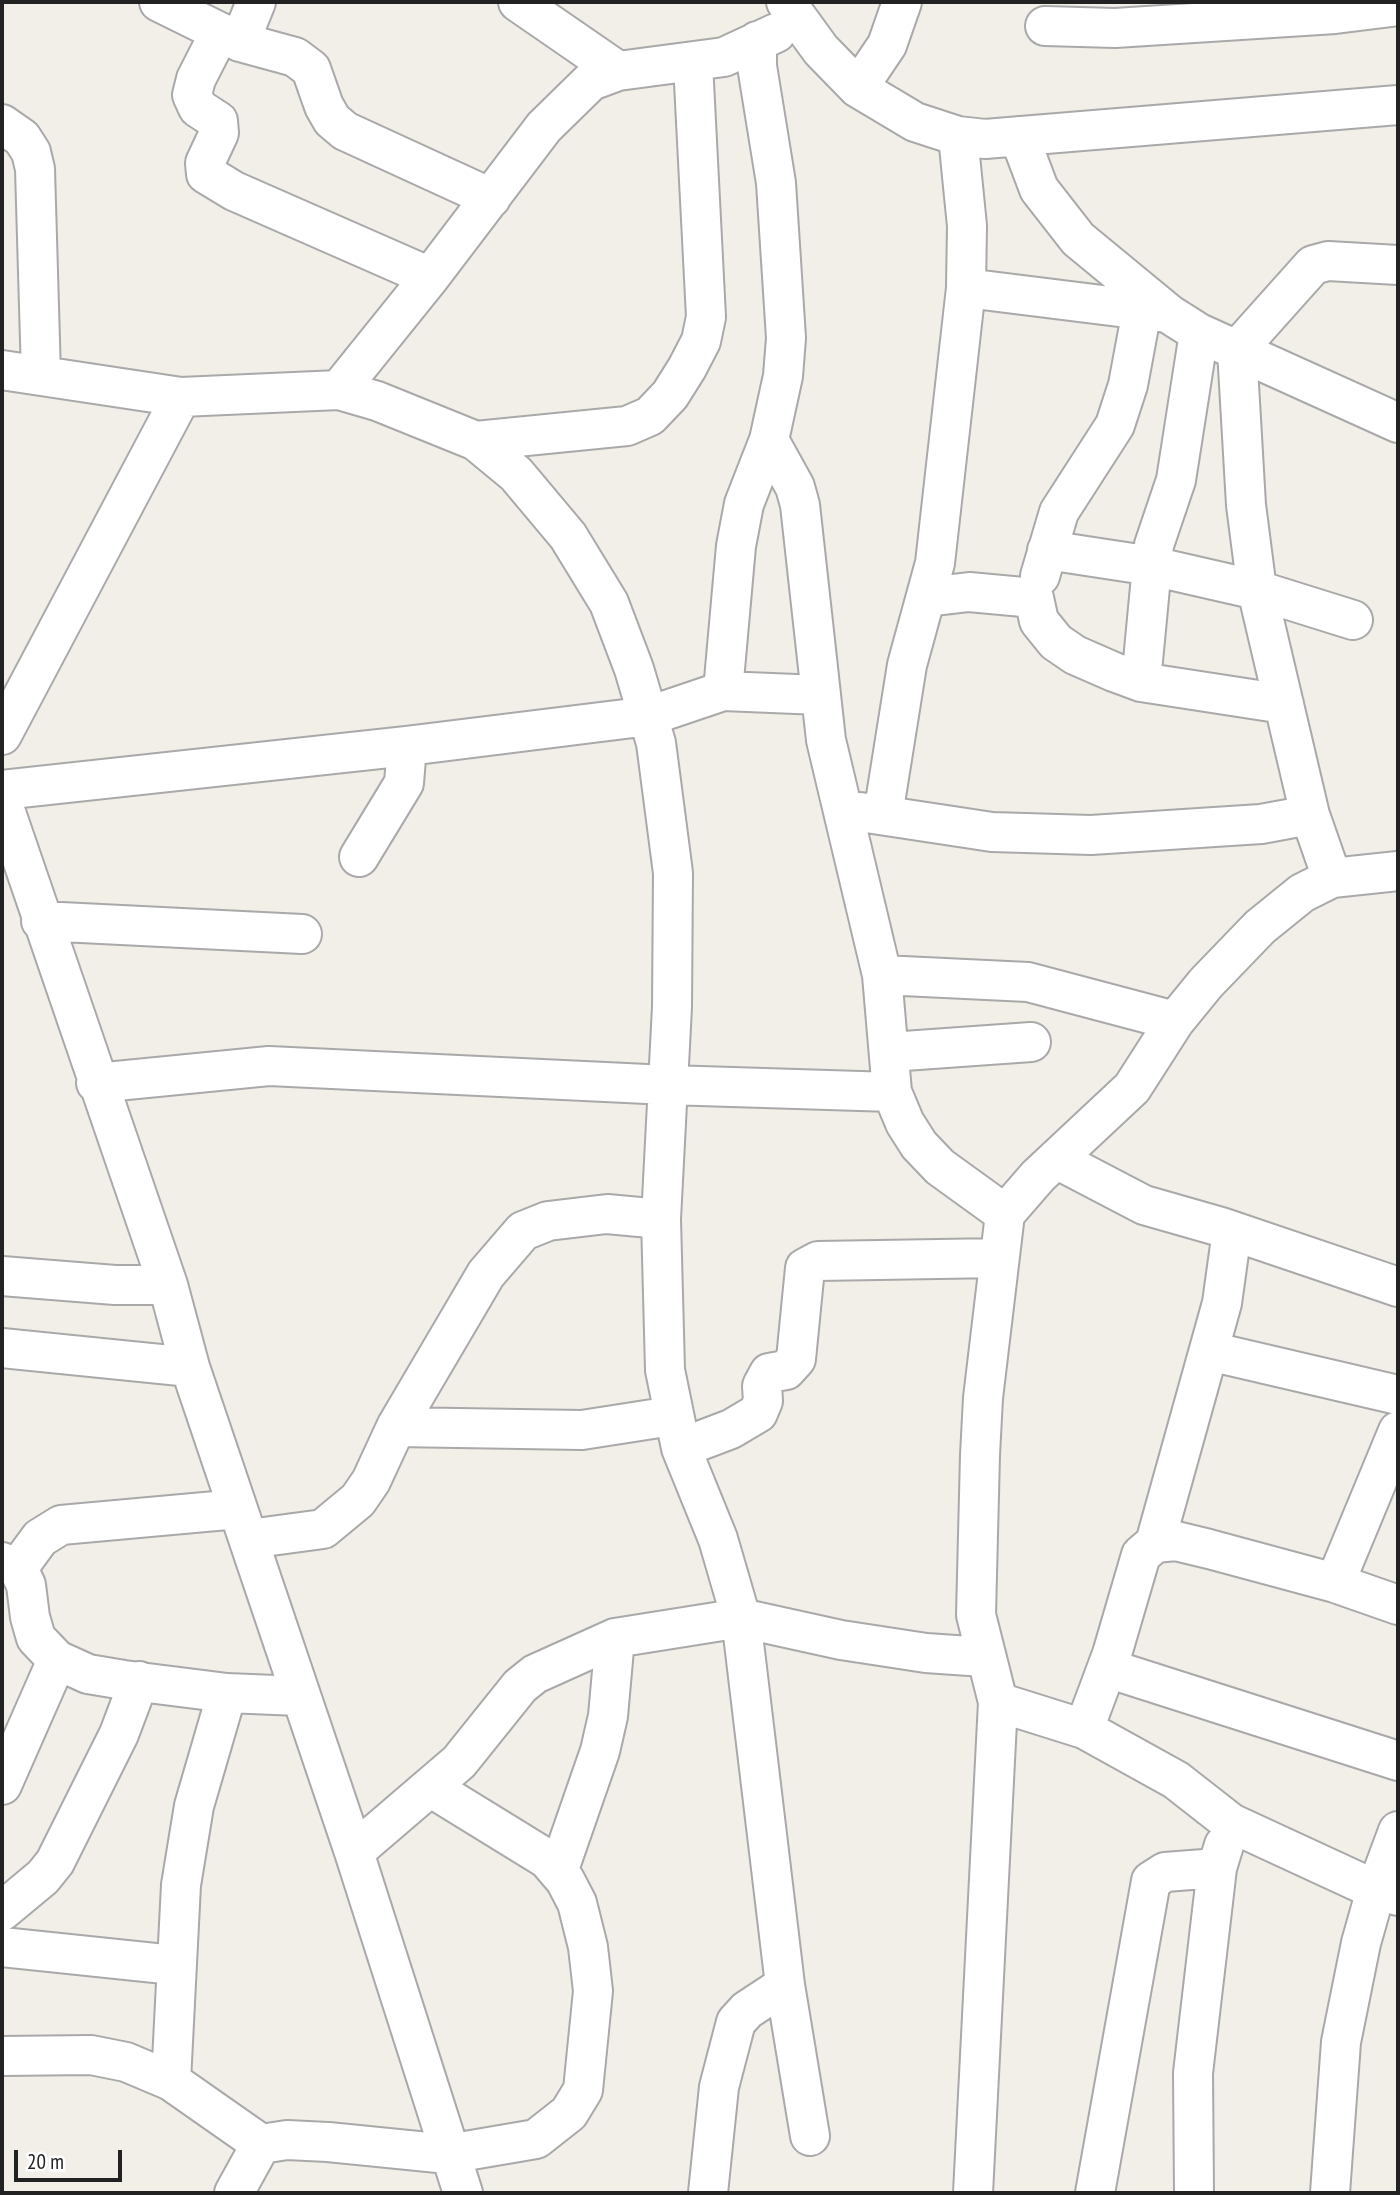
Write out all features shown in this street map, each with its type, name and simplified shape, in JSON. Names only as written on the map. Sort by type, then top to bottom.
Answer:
[{"type":"street","points":[[159,2],[230,37],[295,57],[311,69],[324,106],[332,120],[345,131],[491,198]]},
{"type":"street","points":[[257,2],[196,79],[192,95],[198,108],[218,121],[219,133],[205,163],[206,174],[234,191],[430,277]]},
{"type":"street","points":[[518,2],[618,71]]},
{"type":"street","points":[[858,88],[887,45],[902,2]]},
{"type":"street","points":[[1045,26],[1116,15],[1253,10],[1335,14],[1398,6]]},
{"type":"street","points":[[339,390],[566,102],[591,81],[618,71],[724,57],[757,41],[793,12],[840,72],[858,88],[915,121],[958,136],[985,139],[1398,105]]},
{"type":"street","points":[[723,691],[736,546],[744,504],[769,440],[783,376],[786,338],[776,183],[757,66],[757,41]]},
{"type":"street","points":[[476,441],[627,426],[650,416],[670,395],[687,368],[701,341],[706,317],[693,63]]},
{"type":"street","points":[[2,124],[22,138],[31,152],[35,169],[41,374]]},
{"type":"street","points":[[883,815],[907,665],[935,563],[967,288],[967,226],[958,136]]},
{"type":"street","points":[[1019,136],[1040,189],[1077,239],[1170,319],[1398,423]]},
{"type":"street","points":[[1332,878],[1310,815],[1257,590],[1246,505],[1237,350],[1313,265],[1328,261],[1398,265]]},
{"type":"street","points":[[967,288],[1170,319]]},
{"type":"street","points":[[1170,319],[1128,385],[1115,425],[1068,494],[1047,550],[1034,598],[1039,621],[1056,642],[1075,655],[1141,682],[1284,704]]},
{"type":"street","points":[[1141,682],[1157,530],[1176,480],[1170,319]]},
{"type":"street","points":[[2,370],[181,397],[339,390],[377,401],[476,441],[516,474],[537,496],[596,578],[622,634],[656,743],[673,873],[675,919],[661,1219],[665,1370],[676,1432],[718,1539],[741,1618],[785,1985],[810,2136]]},
{"type":"street","points":[[2,735],[181,397]]},
{"type":"street","points":[[769,440],[795,487],[800,505],[820,695],[831,766],[845,811],[882,975],[892,1092],[905,1123],[919,1146],[940,1167],[1005,1214]]},
{"type":"street","points":[[1047,550],[1152,566],[1257,590],[1353,620]]},
{"type":"street","points":[[927,597],[969,592],[1034,598]]},
{"type":"street","points":[[2,790],[407,746],[649,716],[723,691],[820,695]]},
{"type":"street","points":[[359,857],[404,782],[407,746]]},
{"type":"street","points":[[2,801],[96,1083],[168,1284],[190,1367],[299,1696],[354,1852],[448,2154],[463,2193]]},
{"type":"street","points":[[845,811],[992,832],[1091,835],[1261,824],[1310,815]]},
{"type":"street","points":[[973,2193],[998,1703],[984,1657],[976,1615],[980,1455],[983,1398],[1005,1214],[1017,1197],[1132,1088],[1175,1021],[1206,983],[1260,927],[1303,893],[1332,878],[1398,871]]},
{"type":"street","points":[[41,920],[302,934]]},
{"type":"street","points":[[882,975],[1028,982],[1175,1021]]},
{"type":"street","points":[[890,1052],[1031,1042]]},
{"type":"street","points":[[96,1083],[269,1066],[668,1085],[892,1092]]},
{"type":"street","points":[[1056,1159],[1144,1205],[1233,1231],[1398,1287]]},
{"type":"street","points":[[299,1696],[227,1693],[88,1674],[57,1660],[36,1638],[26,1585],[10,1565],[40,1538],[61,1525],[243,1524],[323,1529],[358,1500],[371,1481],[396,1427],[486,1274],[523,1231],[548,1221],[607,1214],[661,1219]]},
{"type":"street","points":[[1084,1729],[1107,1668],[1141,1555],[1155,1543],[1222,1303],[1233,1231]]},
{"type":"street","points":[[396,1427],[676,1432],[731,1429],[758,1413],[762,1401],[762,1386],[769,1373],[786,1370],[796,1359],[806,1268],[818,1261],[999,1258]]},
{"type":"street","points":[[2,1276],[115,1285],[168,1284]]},
{"type":"street","points":[[2,1348],[190,1367]]},
{"type":"street","points":[[1209,1351],[1398,1395]]},
{"type":"street","points":[[1335,1583],[1398,1431]]},
{"type":"street","points":[[1155,1543],[1177,1541],[1335,1583],[1398,1605]]},
{"type":"street","points":[[354,1852],[459,1762],[520,1686],[535,1674],[615,1638],[741,1618],[852,1642],[984,1657]]},
{"type":"street","points":[[558,1872],[592,1783],[600,1751],[608,1716],[615,1638]]},
{"type":"street","points":[[2,1785],[57,1660]]},
{"type":"street","points":[[1107,1668],[1398,1761]]},
{"type":"street","points":[[2,1910],[43,1877],[55,1862],[119,1734],[139,1681]]},
{"type":"street","points":[[171,2081],[178,1908],[188,1841],[213,1737],[227,1693]]},
{"type":"street","points":[[998,1703],[1084,1729],[1176,1780],[1231,1823],[1387,1893]]},
{"type":"street","points":[[2,2056],[91,2055],[126,2062],[171,2081],[261,2144],[287,2140],[328,2142],[448,2154],[536,2138],[569,2113],[583,2090],[593,1991],[588,1947],[578,1903],[558,1872],[524,1843],[430,1787]]},
{"type":"street","points":[[1194,2193],[1194,2073],[1217,1868],[1231,1823]]},
{"type":"street","points":[[1330,2193],[1341,2042],[1361,1943],[1387,1893],[1398,1831]]},
{"type":"street","points":[[1095,2193],[1151,1881],[1164,1872],[1217,1868]]},
{"type":"street","points":[[2,1947],[174,1965]]},
{"type":"street","points":[[708,2193],[719,2087],[736,2022],[747,2010],[785,1985]]},
{"type":"street","points":[[234,2193],[261,2144]]}]
